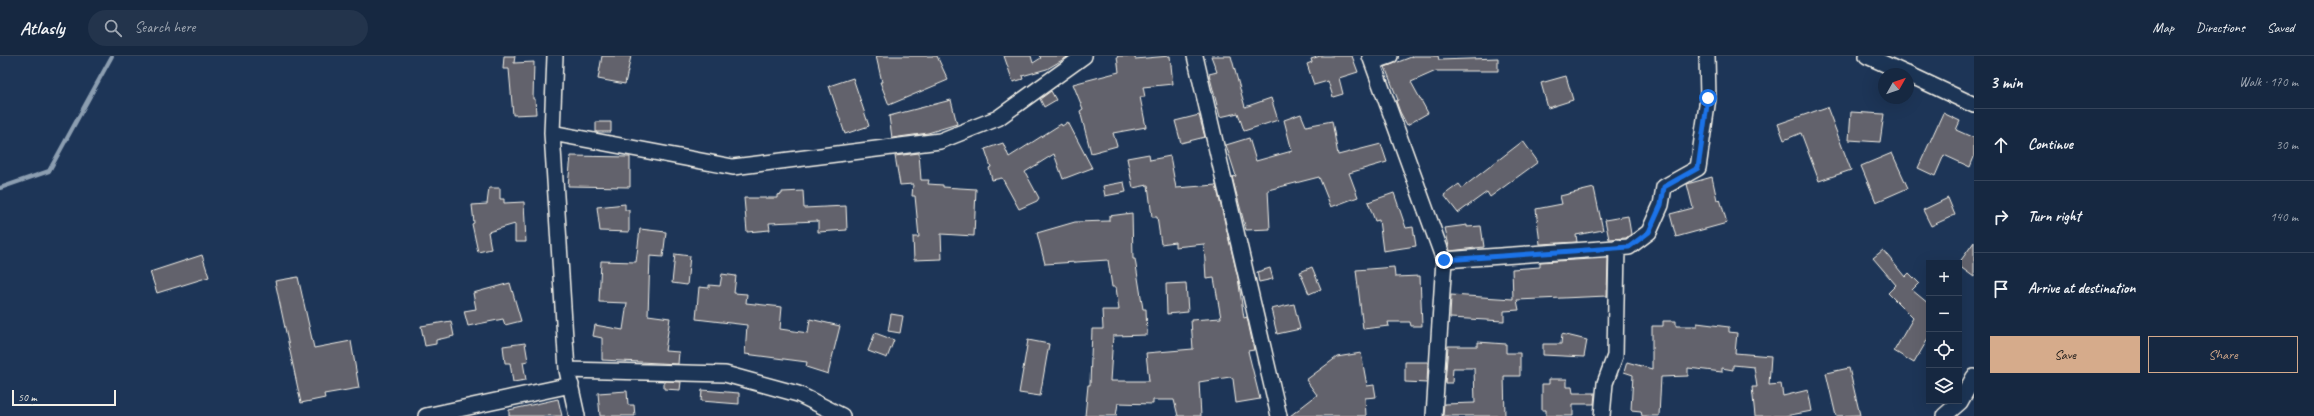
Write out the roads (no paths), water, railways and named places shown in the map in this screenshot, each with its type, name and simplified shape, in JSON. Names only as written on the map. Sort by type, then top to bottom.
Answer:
[{"type":"street","points":[[554,56],[552,133],[567,370],[577,416]]},
{"type":"street","points":[[552,133],[733,167],[940,141],[998,118],[1084,56]]},
{"type":"street","points":[[1195,56],[1279,416]]},
{"type":"street","points":[[1390,56],[1372,59],[1444,260],[1434,416]]},
{"type":"street","points":[[1444,260],[1629,247],[1649,232],[1661,205],[1664,187],[1698,168],[1708,98],[1707,56]]},
{"type":"street","points":[[1867,56],[1894,68]]},
{"type":"street","points":[[1914,77],[1974,105]]},
{"type":"street","points":[[1602,416],[1605,382],[1615,356],[1617,247]]},
{"type":"street","points":[[567,370],[725,374],[798,394],[842,416]]},
{"type":"street","points":[[1944,416],[1960,402],[1974,377]]},
{"type":"street","points":[[426,416],[571,385]]},
{"type":"waterway","points":[[0,188],[49,171],[112,56]]}]
